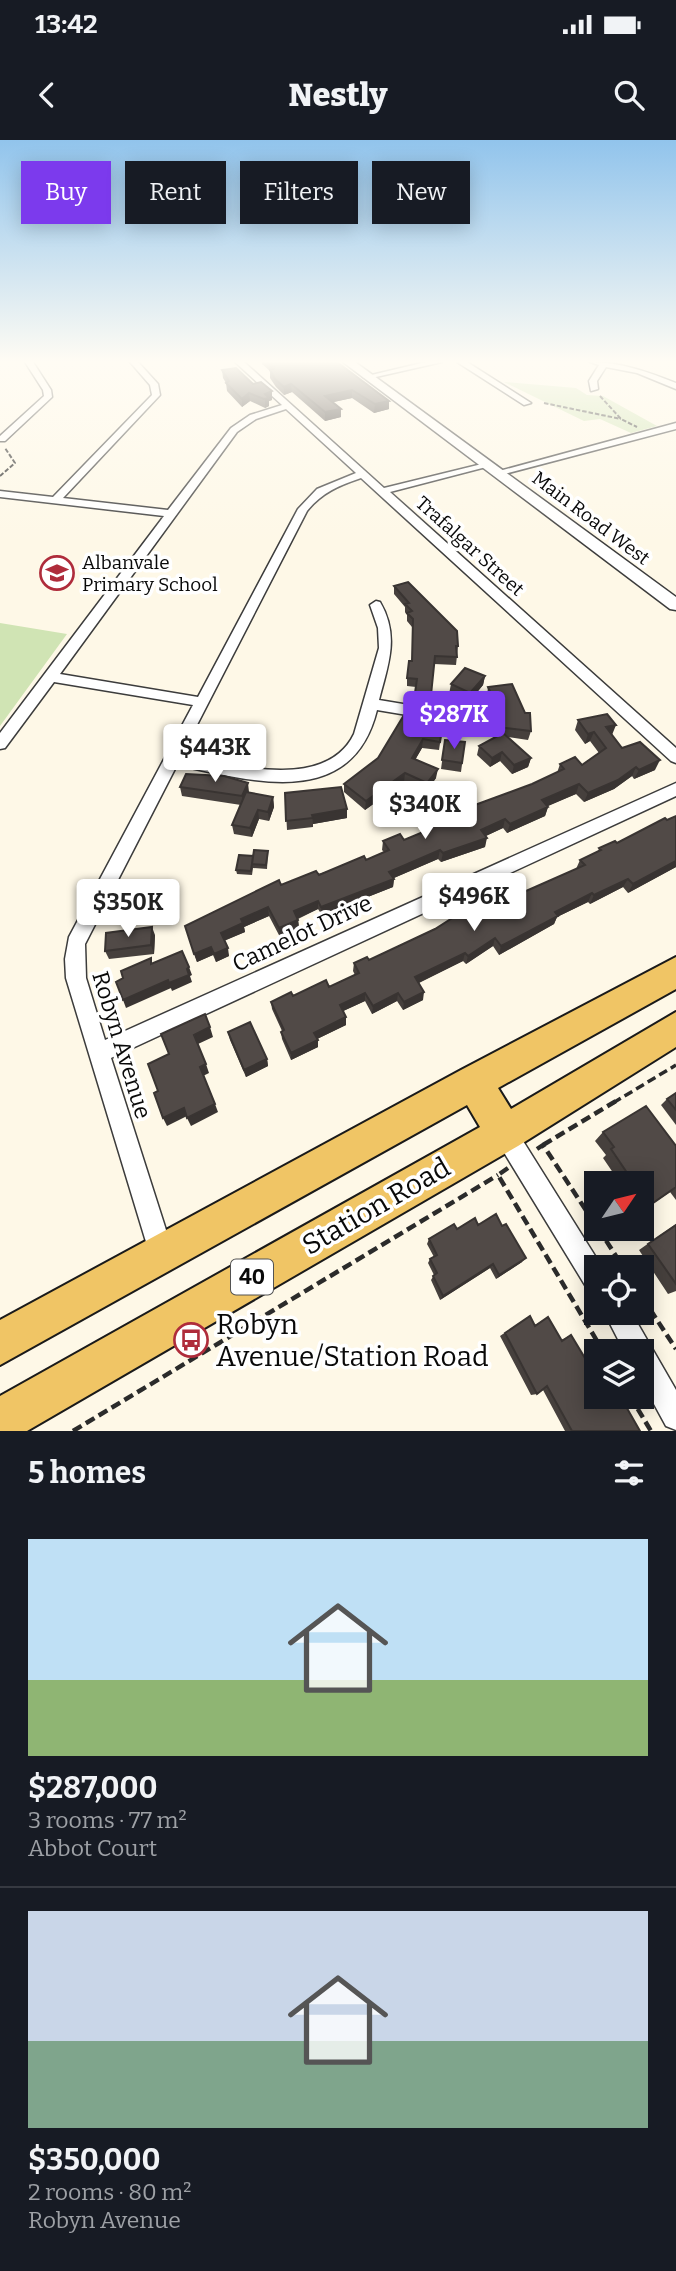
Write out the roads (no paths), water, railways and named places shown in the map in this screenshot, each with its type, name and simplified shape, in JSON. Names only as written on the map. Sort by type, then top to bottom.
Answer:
[{"type":"main road","points":[[0,1343],[676,972]]},
{"type":"main road","name":"Station Road","points":[[0,1420],[513,1146],[676,1028]]},
{"type":"main road","points":[[473,1082],[513,1146]]},
{"type":"street","points":[[2,442],[22,422]]},
{"type":"street","points":[[55,500],[130,422]]},
{"type":"street","points":[[1,743],[171,514],[239,426],[246,422]]},
{"type":"street","name":"Trafalgar Street","points":[[306,422],[676,757]]},
{"type":"street","name":"Main Road West","points":[[429,422],[676,605]]},
{"type":"street","points":[[383,491],[496,472],[676,426]]},
{"type":"street","name":"Robyn Avenue","points":[[162,1255],[76,978],[76,943],[307,503],[329,486],[363,474]]},
{"type":"street","points":[[0,494],[171,514]]},
{"type":"street","points":[[173,758],[278,776],[309,774],[336,764],[356,747],[371,704],[387,640],[383,620],[376,605]]},
{"type":"street","points":[[50,677],[201,702]]},
{"type":"street","points":[[371,704],[427,713],[464,726]]},
{"type":"street","name":"Camelot Drive","points":[[101,1052],[676,789]]},
{"type":"street","points":[[513,1146],[584,1260]]},
{"type":"street","points":[[654,1374],[668,1396],[676,1416]]},
{"type":"place","name":"Albanvale Primary School","points":[[57,573]]},
{"type":"place","name":"Robyn Avenue/Station Road","points":[[191,1340]]}]
